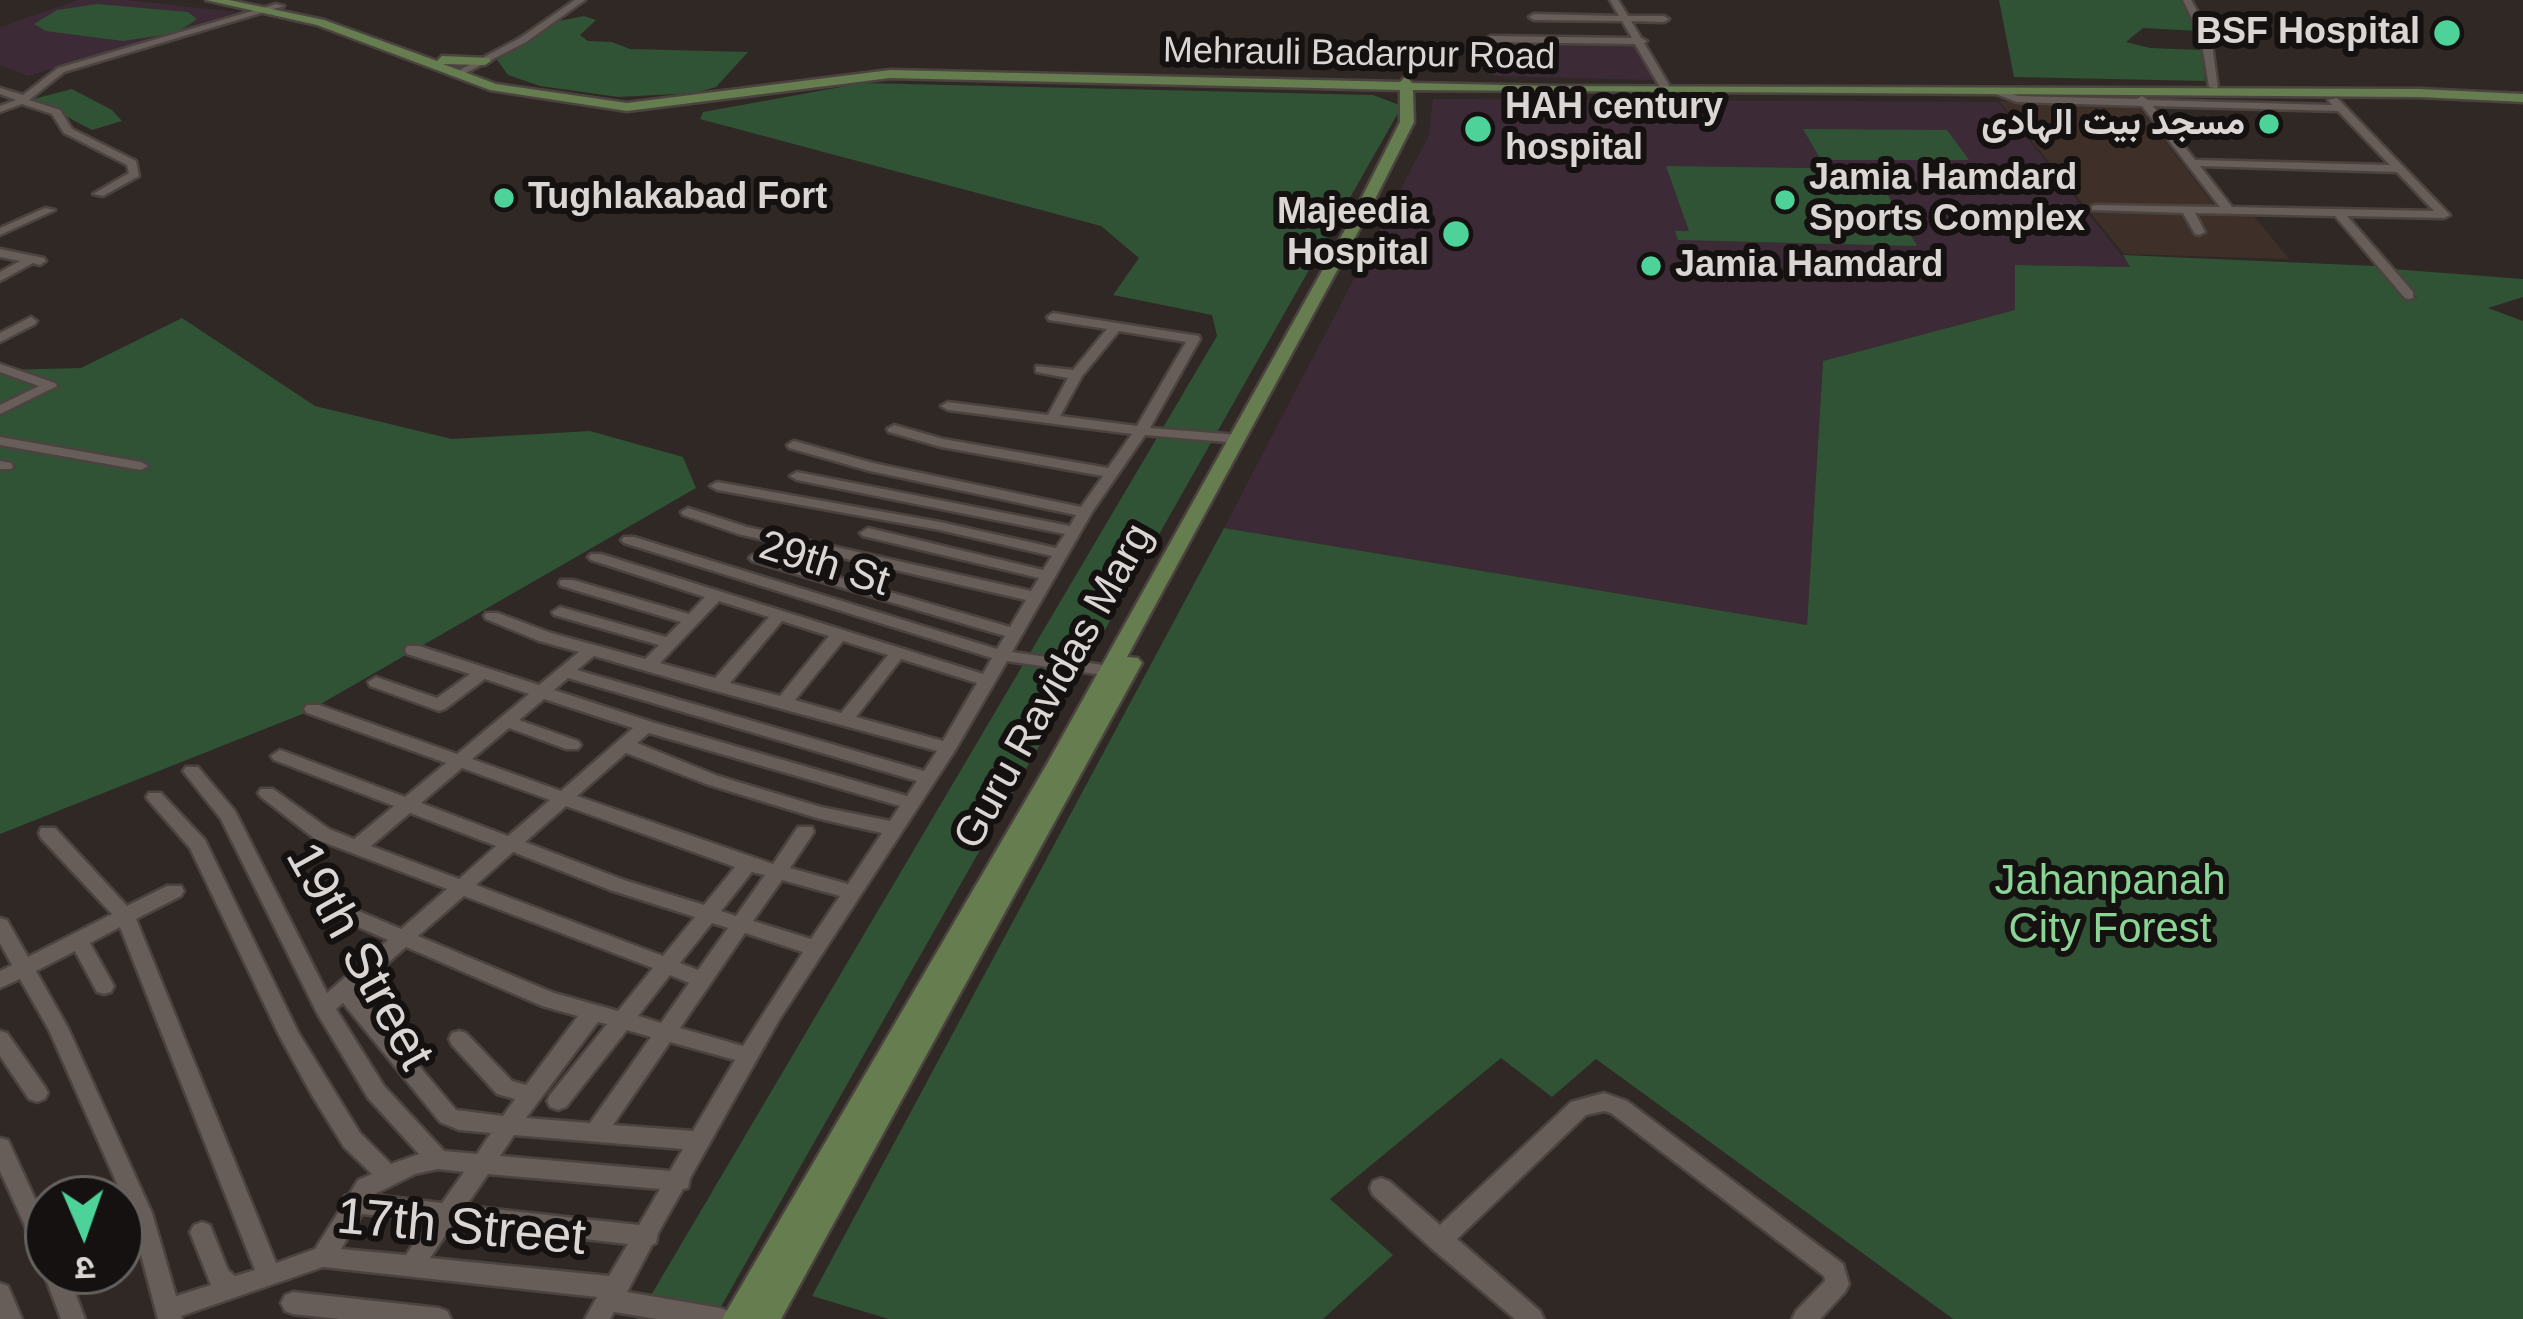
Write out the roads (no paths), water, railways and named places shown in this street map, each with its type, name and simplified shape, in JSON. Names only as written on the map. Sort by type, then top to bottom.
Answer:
[{"type":"main road","name":"Mehrauli Badarpur Road","points":[[212,0],[338,22],[411,54],[441,60],[494,87],[595,105],[650,107],[890,74],[1412,86],[2081,92],[2213,87],[2523,96]]},
{"type":"main road","name":"Mehrauli Badarpur Road","points":[[253,0],[463,71],[542,92],[624,102],[726,95]]},
{"type":"main road","points":[[441,60],[487,60],[488,78]]},
{"type":"main road","name":"Mehrauli Badarpur Road","points":[[1412,86],[1433,92],[1739,87],[2140,97],[2345,90]]},
{"type":"main road","name":"Guru Ravidas Marg","points":[[737,1319],[1238,439],[1407,122],[1412,86]]},
{"type":"main road","name":"Guru Ravidas Marg","points":[[765,1319],[1077,764],[1365,229],[1418,122],[1412,86]]},
{"type":"street","points":[[463,71],[580,0]]},
{"type":"street","points":[[2186,0],[2204,39],[2213,87]]},
{"type":"street","points":[[1617,4],[1672,10]]},
{"type":"street","points":[[1617,4],[1664,85]]},
{"type":"street","points":[[0,109],[24,100],[55,73],[274,8]]},
{"type":"street","points":[[1534,17],[1664,19]]},
{"type":"street","points":[[1491,40],[1640,38]]},
{"type":"street","points":[[0,91],[56,112],[68,131],[132,163],[135,174],[99,194]]},
{"type":"street","points":[[2096,208],[2444,215],[2327,92]]},
{"type":"street","points":[[2256,94],[2266,105]]},
{"type":"street","points":[[2140,97],[2340,108]]},
{"type":"street","points":[[2140,97],[2230,212]]},
{"type":"street","points":[[2192,163],[2402,169]]},
{"type":"street","points":[[0,228],[46,207]]},
{"type":"street","points":[[2186,211],[2199,232]]},
{"type":"street","points":[[2339,214],[2409,295]]},
{"type":"street","points":[[0,253],[36,260],[0,277]]},
{"type":"street","points":[[608,1302],[747,1055],[948,748],[1073,531],[1141,431],[1194,339],[1053,317]]},
{"type":"street","points":[[0,338],[31,320]]},
{"type":"street","points":[[1051,421],[1076,376],[1114,328]]},
{"type":"street","points":[[0,368],[50,386],[0,410]]},
{"type":"street","points":[[1041,369],[1076,376]]},
{"type":"street","points":[[948,406],[1238,439]]},
{"type":"street","points":[[894,429],[941,443],[1111,473]]},
{"type":"street","points":[[0,441],[141,466]]},
{"type":"street","points":[[794,445],[870,467],[1085,512]]},
{"type":"street","points":[[797,476],[1073,531]]},
{"type":"street","points":[[717,486],[940,526],[1061,554]]},
{"type":"street","points":[[688,512],[742,531],[1035,597]]},
{"type":"street","points":[[868,533],[1048,576]]},
{"type":"street","name":"29th St","points":[[629,540],[999,655],[1110,671]]},
{"type":"street","points":[[596,557],[984,680]]},
{"type":"street","points":[[757,558],[1013,633]]},
{"type":"street","points":[[567,584],[692,620]]},
{"type":"street","points":[[648,666],[714,598]]},
{"type":"street","points":[[560,612],[669,643]]},
{"type":"street","points":[[492,616],[591,650],[948,748]]},
{"type":"street","points":[[718,686],[778,616]]},
{"type":"street","points":[[783,703],[840,634]]},
{"type":"street","points":[[412,650],[646,726],[911,803]]},
{"type":"street","points":[[356,848],[591,650]]},
{"type":"street","points":[[844,720],[897,654]]},
{"type":"street","points":[[566,672],[928,778]]},
{"type":"street","points":[[376,682],[439,705],[482,673]]},
{"type":"street","points":[[313,710],[748,864],[852,892]]},
{"type":"street","points":[[506,721],[572,745]]},
{"type":"street","points":[[324,1006],[646,726]]},
{"type":"street","points":[[624,745],[712,780],[820,813],[895,829]]},
{"type":"street","points":[[280,756],[739,928],[815,948]]},
{"type":"street","name":"19th Street","points":[[193,771],[229,816],[324,1006],[376,1092],[438,1160]]},
{"type":"street","points":[[267,793],[295,817],[356,848],[704,980]]},
{"type":"street","points":[[154,797],[198,844],[289,1035],[352,1140],[388,1174]]},
{"type":"street","points":[[597,1131],[805,832]]},
{"type":"street","points":[[48,833],[125,916],[268,1273]]},
{"type":"street","points":[[558,1101],[748,864]]},
{"type":"street","points":[[0,980],[174,891]]},
{"type":"street","points":[[328,906],[591,1015],[747,1055]]},
{"type":"street","points":[[0,925],[58,1028],[133,1194],[169,1315]]},
{"type":"street","points":[[79,940],[104,986]]},
{"type":"street","points":[[345,992],[448,1115],[459,1121],[697,1141]]},
{"type":"street","points":[[413,1264],[591,1015]]},
{"type":"street","points":[[0,1039],[37,1093]]},
{"type":"street","points":[[459,1039],[506,1088],[530,1095]]},
{"type":"street","points":[[1439,1241],[1579,1108],[1604,1102],[1619,1107],[1835,1271],[1837,1284],[1804,1319]]},
{"type":"street","points":[[0,1147],[24,1200]]},
{"type":"street","points":[[323,1257],[366,1187],[388,1174],[438,1160],[680,1181]]},
{"type":"street","points":[[1381,1188],[1532,1319]]},
{"type":"street","points":[[353,1204],[648,1236]]},
{"type":"street","points":[[202,1232],[219,1277],[230,1287]]},
{"type":"street","name":"17th Street","points":[[169,1315],[230,1287],[323,1257],[413,1264],[720,1319]]},
{"type":"street","points":[[0,1294],[10,1319]]},
{"type":"street","points":[[293,1303],[439,1319]]},
{"type":"place","name":"BSF Hospital","points":[[2447,33]]},
{"type":"place","name":"مسجد بیت الہادی","points":[[2269,124]]},
{"type":"place","name":"HAH century hospital","points":[[1478,129]]},
{"type":"place","name":"Tughlakabad Fort","points":[[504,198]]},
{"type":"place","name":"Jamia Hamdard Sports Complex","points":[[1785,200]]},
{"type":"place","name":"Majeedia Hospital","points":[[1456,234]]},
{"type":"place","name":"Jamia Hamdard","points":[[1651,266]]},
{"type":"park label","name":"Jahanpanah City Forest","points":[[2110,906]]}]
